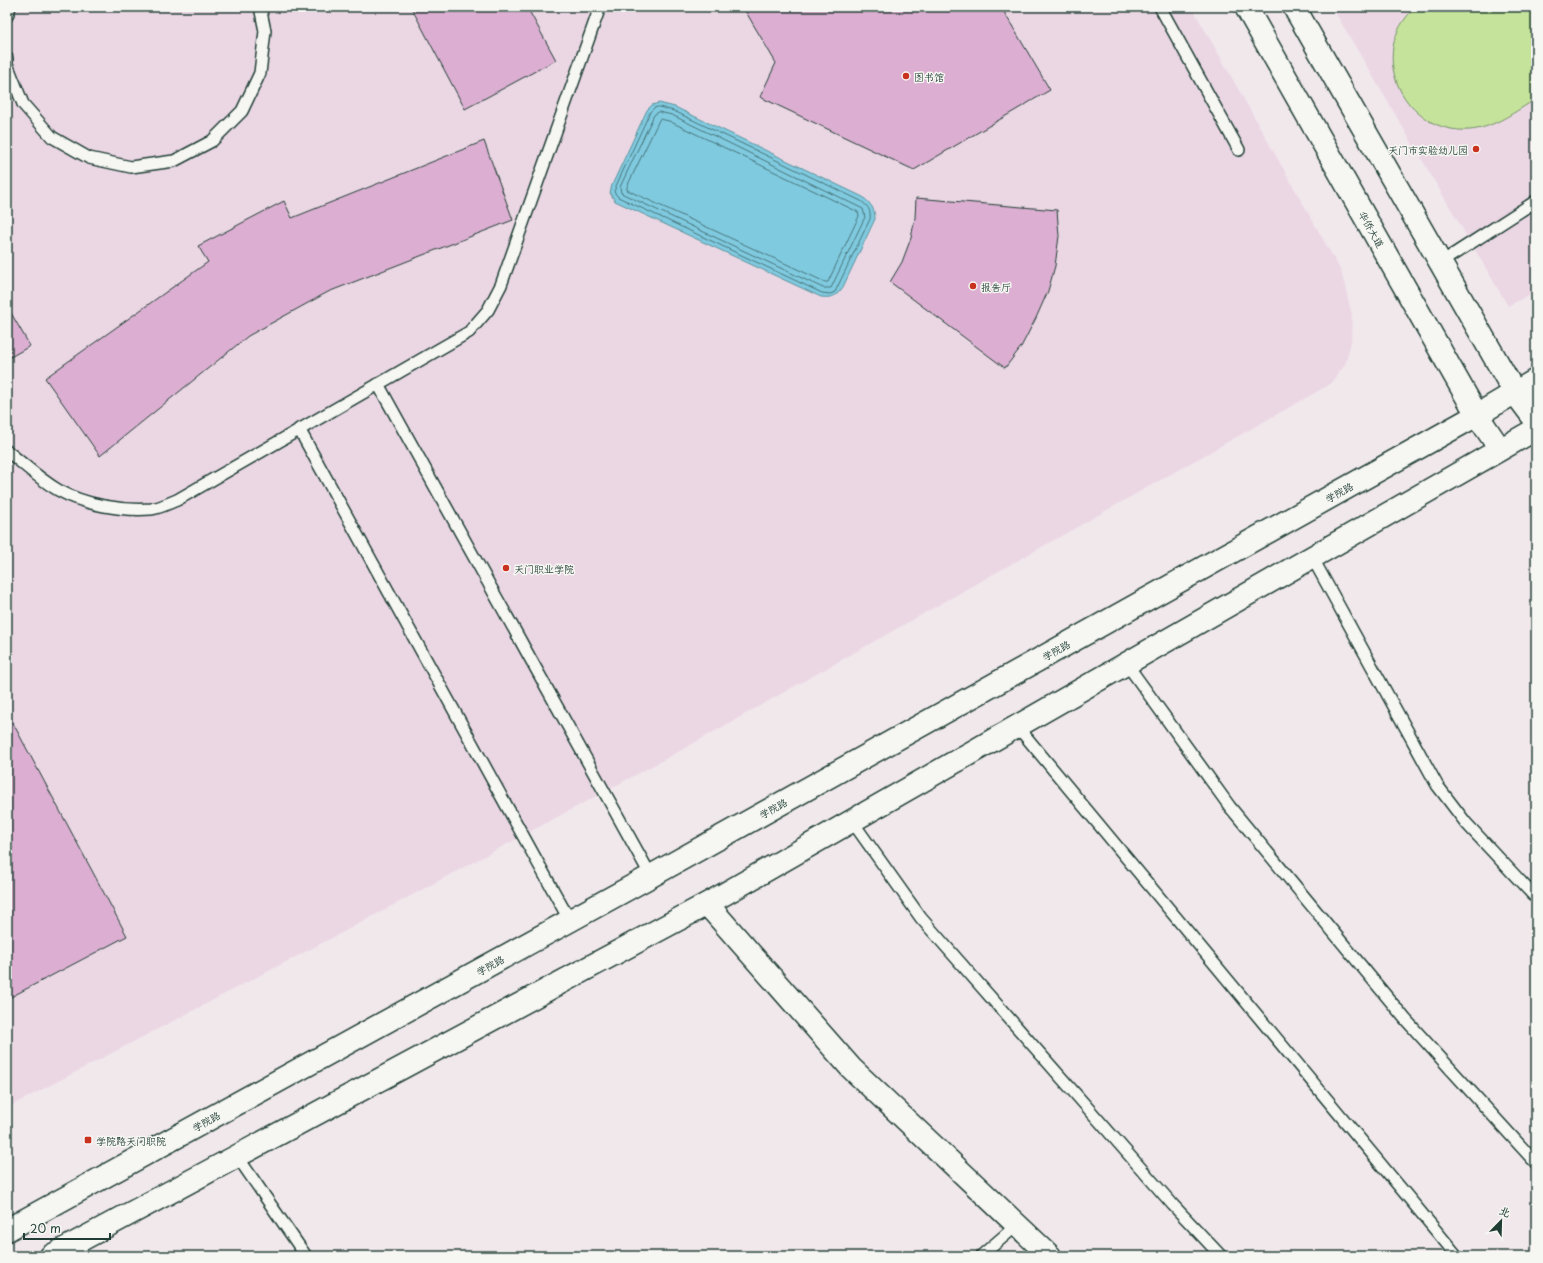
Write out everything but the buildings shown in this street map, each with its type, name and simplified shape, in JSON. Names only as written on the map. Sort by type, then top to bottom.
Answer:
[{"type":"main road","name":"华侨大道","points":[[1246,7],[1477,415],[1500,449]]},
{"type":"main road","points":[[1294,7],[1515,393],[1536,421]]},
{"type":"main road","name":"学院路","points":[[7,1230],[651,876],[1477,415],[1536,380]]},
{"type":"main road","points":[[51,1256],[707,904],[1536,429]]},
{"type":"main road","points":[[707,904],[851,1068],[1050,1256]]},
{"type":"lane","points":[[7,16],[10,7]]},
{"type":"lane","points":[[7,58],[7,64],[23,104],[52,137],[89,158],[131,167],[174,161],[212,141],[242,111],[260,73],[265,31],[260,7]]},
{"type":"lane","points":[[7,451],[36,475],[59,491],[87,502],[123,508],[153,509],[178,500],[469,332],[488,310],[501,284],[600,7]]},
{"type":"lane","points":[[1160,7],[1238,150]]},
{"type":"lane","points":[[1440,263],[1536,201]]},
{"type":"lane","points":[[378,384],[651,876]]},
{"type":"lane","points":[[299,429],[570,921]]},
{"type":"lane","points":[[1312,557],[1437,785],[1466,823],[1536,898]]},
{"type":"lane","points":[[1126,663],[1230,807],[1406,1020],[1536,1163]]},
{"type":"lane","points":[[1017,726],[1457,1256]]},
{"type":"lane","points":[[852,821],[921,918],[1168,1199],[1221,1256]]},
{"type":"lane","points":[[237,1156],[306,1256]]},
{"type":"lane","points":[[981,1256],[1017,1224]]},
{"type":"shaded area","name":"天门职业学院","points":[[7,7],[1192,7],[1341,271],[1352,315],[1351,342],[1345,365],[1329,385],[680,751],[349,929],[7,1108]]},
{"type":"shaded area","name":"天门市实验幼儿园","points":[[1332,7],[1536,7],[1536,291],[1508,306]]},
{"type":"green space","points":[[1416,7],[1536,7],[1536,99],[1504,118],[1479,129],[1470,130],[1447,128],[1426,119],[1410,105],[1399,87],[1393,67],[1393,46],[1401,25]]},
{"type":"water","points":[[659,103],[675,107],[863,197],[868,202],[873,209],[875,219],[843,287],[836,295],[831,297],[821,297],[615,201],[610,193],[612,185],[647,110],[652,105]]},
{"type":"place","name":"图书馆","points":[[906,76]]},
{"type":"place","name":"天门市实验幼儿园","points":[[1476,149]]},
{"type":"place","name":"报告厅","points":[[973,286]]},
{"type":"place","name":"天门职业学院","points":[[506,568]]},
{"type":"place","name":"学院路天门职院","points":[[88,1140]]}]
